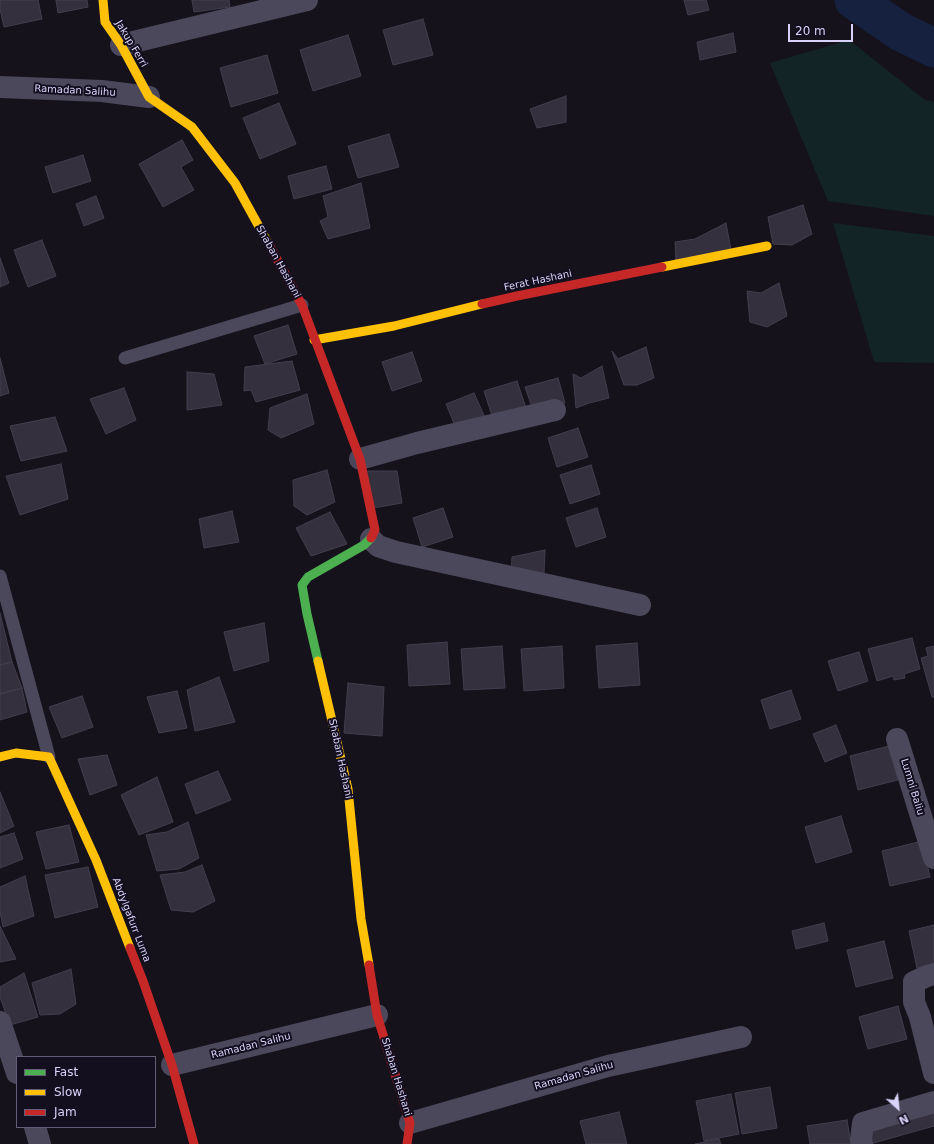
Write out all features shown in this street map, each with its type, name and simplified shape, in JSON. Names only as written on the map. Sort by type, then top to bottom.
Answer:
[{"type":"street","name":"Jakup Ferri","points":[[103,0],[105,22],[120,45],[149,97]]},
{"type":"street","points":[[120,45],[307,0]]},
{"type":"street","name":"Ramadan Salihu","points":[[0,87],[102,91],[149,97]]},
{"type":"street","name":"Shaban Hashani","points":[[149,97],[192,127],[235,183],[302,305],[360,459],[374,530],[371,539],[364,545],[308,577],[302,585],[307,614],[348,789],[361,919],[377,1015],[410,1123],[407,1144]]},
{"type":"street","name":"Ferat Hashani","points":[[314,340],[394,326],[517,296],[767,246]]},
{"type":"street","points":[[360,459],[418,443],[555,410]]},
{"type":"street","points":[[371,539],[378,546],[396,552],[640,605]]},
{"type":"street","name":"Lumni Baliu","points":[[897,739],[934,858]]},
{"type":"street","points":[[0,757],[16,753],[49,757]]},
{"type":"street","name":"Abdylgafurr Luma","points":[[49,757],[96,860],[143,981],[172,1065],[194,1144]]},
{"type":"street","points":[[934,974],[914,982],[914,1002],[920,1017],[934,1073]]},
{"type":"street","name":"Ramadan Salihu","points":[[172,1065],[377,1015]]},
{"type":"street","points":[[0,1022],[16,1070]]},
{"type":"street","name":"Ramadan Salihu","points":[[410,1123],[608,1066],[741,1037]]},
{"type":"street","points":[[862,1144],[863,1123],[934,1102]]},
{"type":"street","points":[[35,1128],[40,1144]]},
{"type":"lane","points":[[125,358],[302,305]]},
{"type":"lane","points":[[0,576],[49,757]]},
{"type":"shaded area","points":[[849,40],[925,100],[934,102],[934,216],[828,201],[770,63]]},
{"type":"shaded area","points":[[833,223],[934,236],[934,363],[874,362]]},
{"type":"building","points":[[0,0],[38,0],[42,19],[4,27],[0,9]]},
{"type":"building","points":[[56,0],[87,0],[88,7],[58,13]]},
{"type":"building","points":[[192,0],[229,0],[230,7],[194,12]]},
{"type":"building","points":[[684,0],[706,0],[709,10],[688,15]]},
{"type":"building","points":[[423,19],[433,55],[393,65],[383,30]]},
{"type":"building","points":[[733,33],[736,52],[700,60],[697,42]]},
{"type":"building","points":[[348,35],[361,76],[313,91],[300,50]]},
{"type":"building","points":[[267,55],[278,93],[231,107],[220,68]]},
{"type":"building","points":[[566,96],[566,122],[537,128],[530,109]]},
{"type":"building","points":[[279,103],[296,144],[260,159],[243,118]]},
{"type":"building","points":[[389,134],[399,167],[358,178],[348,146]]},
{"type":"building","points":[[182,140],[193,160],[181,167],[194,190],[163,207],[139,164]]},
{"type":"building","points":[[83,155],[91,181],[53,193],[45,167]]},
{"type":"building","points":[[326,166],[332,189],[294,199],[288,176]]},
{"type":"building","points":[[361,183],[370,228],[328,239],[320,221],[328,217],[323,196]]},
{"type":"building","points":[[96,196],[104,218],[84,226],[76,204]]},
{"type":"building","points":[[803,205],[812,234],[792,245],[773,244],[768,217]]},
{"type":"building","points":[[726,223],[731,250],[676,261],[675,242],[695,239]]},
{"type":"building","points":[[42,240],[56,276],[28,287],[14,250]]},
{"type":"building","points":[[0,258],[9,283],[0,287]]},
{"type":"building","points":[[779,283],[787,316],[767,327],[750,322],[747,291],[761,293]]},
{"type":"building","points":[[288,325],[297,354],[265,364],[254,336]]},
{"type":"building","points":[[646,347],[654,378],[637,385],[624,385],[612,351],[618,359]]},
{"type":"building","points":[[412,352],[422,381],[392,391],[382,362]]},
{"type":"building","points":[[0,358],[9,393],[0,396]]},
{"type":"building","points":[[292,361],[300,390],[256,402],[251,390],[244,391],[245,367]]},
{"type":"building","points":[[602,366],[609,398],[576,408],[573,374],[581,378]]},
{"type":"building","points":[[187,372],[214,374],[222,405],[187,410]]},
{"type":"building","points":[[558,378],[565,403],[534,413],[525,387]]},
{"type":"building","points":[[517,381],[527,411],[494,422],[484,391]]},
{"type":"building","points":[[124,388],[136,420],[106,434],[90,399]]},
{"type":"building","points":[[474,393],[487,422],[456,428],[446,404]]},
{"type":"building","points":[[307,394],[314,424],[281,438],[268,430],[270,408]]},
{"type":"building","points":[[55,417],[67,451],[21,461],[10,426]]},
{"type":"building","points":[[578,428],[588,457],[557,467],[548,438]]},
{"type":"building","points":[[61,464],[68,499],[20,515],[6,476]]},
{"type":"building","points":[[591,465],[600,494],[570,504],[560,475]]},
{"type":"building","points":[[327,470],[335,502],[307,515],[294,506],[293,480]]},
{"type":"building","points":[[366,471],[397,471],[402,503],[373,508]]},
{"type":"building","points":[[443,508],[453,537],[422,547],[413,518]]},
{"type":"building","points":[[597,508],[606,537],[576,547],[566,518]]},
{"type":"building","points":[[232,511],[239,542],[204,548],[199,519]]},
{"type":"building","points":[[330,512],[347,544],[311,556],[296,528]]},
{"type":"building","points":[[545,550],[544,574],[511,575],[512,557]]},
{"type":"building","points":[[0,613],[12,662],[0,665]]},
{"type":"building","points":[[264,623],[269,661],[234,671],[224,632]]},
{"type":"building","points":[[912,638],[920,669],[904,674],[905,678],[894,680],[893,676],[877,681],[868,649]]},
{"type":"building","points":[[447,642],[450,684],[409,686],[407,645]]},
{"type":"building","points":[[637,643],[640,685],[599,688],[596,646]]},
{"type":"building","points":[[502,646],[505,688],[464,690],[461,649]]},
{"type":"building","points":[[562,646],[564,688],[524,691],[521,649]]},
{"type":"building","points":[[934,646],[934,697],[932,697],[921,658],[928,656],[926,648]]},
{"type":"building","points":[[859,652],[868,681],[838,691],[828,661]]},
{"type":"building","points":[[12,662],[22,688],[0,694],[0,665]]},
{"type":"building","points":[[219,677],[235,722],[195,731],[187,690]]},
{"type":"building","points":[[348,683],[384,687],[382,736],[344,733]]},
{"type":"building","points":[[22,688],[27,712],[0,720],[0,694]]},
{"type":"building","points":[[791,690],[801,719],[770,729],[761,700]]},
{"type":"building","points":[[177,691],[187,728],[159,733],[147,697]]},
{"type":"building","points":[[82,696],[93,727],[62,738],[49,707]]},
{"type":"building","points":[[836,725],[847,753],[825,762],[813,734]]},
{"type":"building","points":[[889,746],[898,780],[858,790],[850,756]]},
{"type":"building","points":[[107,755],[117,785],[90,795],[78,759]]},
{"type":"building","points":[[218,771],[231,800],[196,814],[185,784]]},
{"type":"building","points":[[157,777],[173,822],[139,835],[121,795]]},
{"type":"building","points":[[0,792],[14,826],[0,833]]},
{"type":"building","points":[[841,816],[852,852],[816,863],[805,827]]},
{"type":"building","points":[[188,822],[199,858],[179,869],[157,871],[146,835],[167,832]]},
{"type":"building","points":[[69,825],[79,862],[46,869],[36,832]]},
{"type":"building","points":[[14,833],[23,859],[0,868],[0,837]]},
{"type":"building","points":[[922,841],[930,877],[890,886],[882,851]]},
{"type":"building","points":[[202,865],[215,901],[193,912],[171,910],[160,875],[185,872]]},
{"type":"building","points":[[88,867],[98,907],[55,918],[45,875]]},
{"type":"building","points":[[25,876],[34,916],[3,927],[0,912],[0,887]]},
{"type":"building","points":[[824,923],[828,941],[796,949],[792,931]]},
{"type":"building","points":[[934,925],[934,965],[917,968],[909,931]]},
{"type":"building","points":[[0,926],[16,959],[0,962]]},
{"type":"building","points":[[884,941],[893,978],[856,987],[847,950]]},
{"type":"building","points":[[71,969],[76,1004],[60,1014],[40,1015],[32,983]]},
{"type":"building","points":[[24,973],[38,1017],[10,1025],[0,997],[0,987]]},
{"type":"building","points":[[898,1006],[907,1039],[868,1049],[859,1017]]},
{"type":"building","points":[[770,1087],[777,1128],[742,1134],[735,1093]]},
{"type":"building","points":[[731,1094],[739,1134],[704,1141],[696,1101]]},
{"type":"building","points":[[934,1106],[934,1126],[870,1144],[865,1125]]},
{"type":"building","points":[[619,1112],[627,1144],[586,1144],[580,1121]]},
{"type":"building","points":[[847,1120],[851,1144],[810,1144],[807,1126]]},
{"type":"building","points":[[719,1139],[721,1144],[695,1144]]},
{"type":"waterway","points":[[854,0],[901,32],[934,48]]},
{"type":"traffic: fast","points":[[318,661],[302,585],[308,577],[364,545],[371,538]]},
{"type":"traffic: slow","points":[[103,0],[105,22],[121,45],[149,97],[192,127],[235,183],[268,243]]},
{"type":"traffic: slow","points":[[662,267],[767,246]]},
{"type":"traffic: slow","points":[[314,340],[394,326],[482,304]]},
{"type":"traffic: slow","points":[[318,661],[348,789],[361,919],[369,965]]},
{"type":"traffic: slow","points":[[0,757],[16,753],[49,757],[96,860],[130,948]]},
{"type":"traffic: jam","points":[[268,243],[302,305],[360,459],[375,530],[371,538]]},
{"type":"traffic: jam","points":[[482,304],[662,267]]},
{"type":"traffic: jam","points":[[130,948],[172,1065],[194,1144]]},
{"type":"traffic: jam","points":[[369,965],[377,1015],[410,1123],[407,1144]]}]
